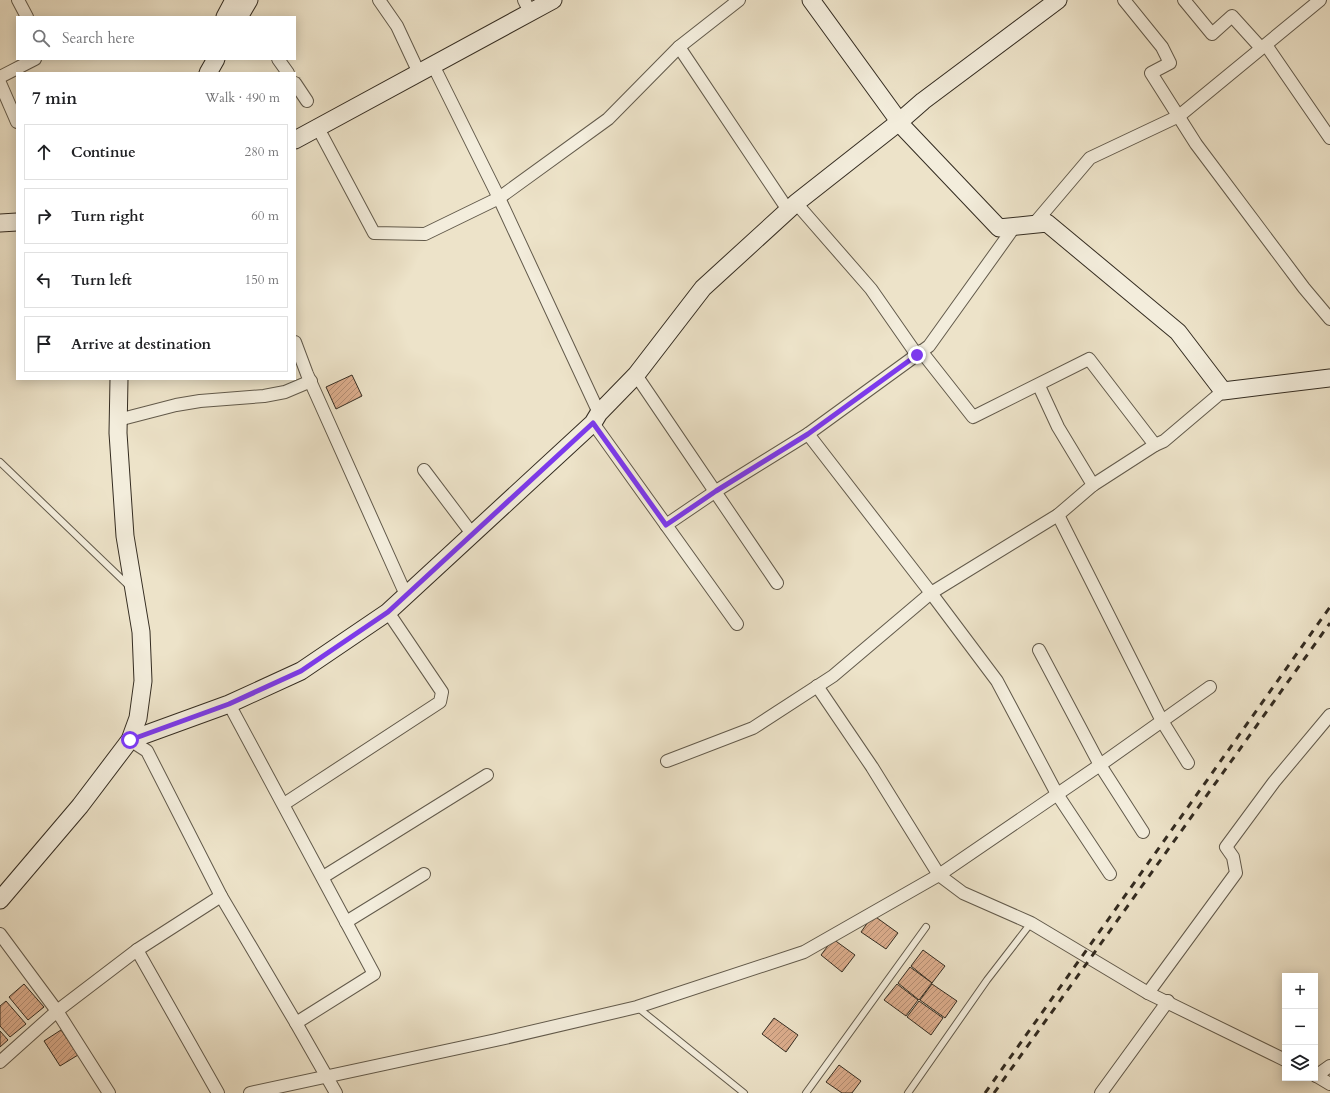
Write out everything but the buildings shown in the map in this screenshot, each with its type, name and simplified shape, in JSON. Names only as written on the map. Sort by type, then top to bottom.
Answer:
[{"type":"street","points":[[18,0],[26,16]]},
{"type":"street","points":[[380,0],[426,69],[499,198],[596,418],[666,525],[737,624]]},
{"type":"street","points":[[296,139],[426,69],[527,6],[552,0]]},
{"type":"street","points":[[318,128],[374,232],[425,234],[499,198],[608,119],[679,47],[739,0]]},
{"type":"street","points":[[811,0],[899,122],[999,228],[1047,223],[1178,332],[1223,391]]},
{"type":"street","points":[[130,740],[229,704],[301,671],[388,612],[473,535],[596,418],[636,375],[703,288],[792,207],[899,122],[923,101],[1058,0]]},
{"type":"street","points":[[1124,0],[1162,47],[1170,62],[1151,73],[1196,144],[1304,288],[1330,319]]},
{"type":"street","points":[[1184,0],[1212,34],[1232,16],[1263,47],[1330,138]]},
{"type":"street","points":[[1034,224],[1090,158],[1179,116],[1320,0]]},
{"type":"street","points":[[679,47],[792,207],[871,289],[919,353],[973,417],[1039,386],[1089,359],[1155,445]]},
{"type":"street","points":[[0,77],[33,60]]},
{"type":"street","points":[[198,72],[204,60]]},
{"type":"street","points":[[209,72],[215,60]]},
{"type":"street","points":[[279,60],[287,72]]},
{"type":"street","points":[[0,83],[16,120]]},
{"type":"street","points":[[296,84],[307,101]]},
{"type":"street","points":[[0,223],[16,222]]},
{"type":"street","points":[[666,525],[716,491],[808,434],[929,346],[1015,226]]},
{"type":"street","points":[[296,344],[406,595]]},
{"type":"street","points":[[636,375],[777,583]]},
{"type":"street","points":[[667,761],[753,728],[833,676],[930,593],[1058,515],[1093,485],[1155,445],[1164,441],[1223,391],[1330,378]]},
{"type":"street","points":[[0,900],[80,806],[130,740],[138,718],[143,681],[141,632],[125,536],[118,420],[119,380]]},
{"type":"street","points":[[118,420],[176,404],[200,400],[264,396],[286,392],[311,381]]},
{"type":"street","points":[[1039,386],[1058,427],[1093,485]]},
{"type":"street","points":[[808,434],[998,681],[1057,794],[1110,874]]},
{"type":"street","points":[[424,470],[473,535]]},
{"type":"street","points":[[1058,515],[1162,721],[1188,763]]},
{"type":"street","points":[[284,804],[440,702],[442,692],[388,612]]},
{"type":"street","points":[[1039,650],[1100,766],[1143,832]]},
{"type":"street","points":[[817,686],[872,767],[939,875],[963,893],[1031,923],[1148,992],[1282,1058]]},
{"type":"street","points":[[250,1093],[496,1040],[637,1007],[804,952],[939,875],[1100,766],[1210,687]]},
{"type":"street","points":[[229,704],[374,974],[296,1024]]},
{"type":"street","points":[[1148,992],[1236,873],[1233,857],[1226,847],[1274,782],[1330,715]]},
{"type":"street","points":[[130,740],[148,751],[221,896],[336,1093]]},
{"type":"street","points":[[322,877],[487,775]]},
{"type":"street","points":[[346,922],[424,874]]},
{"type":"street","points":[[0,1062],[57,1011],[137,950],[221,896]]},
{"type":"street","points":[[0,934],[57,1011],[109,1093]]},
{"type":"street","points":[[137,950],[218,1093]]},
{"type":"street","points":[[1105,1091],[1168,1001]]},
{"type":"street","points":[[1318,1074],[1330,1066]]},
{"type":"street","points":[[1318,1078],[1330,1084]]},
{"type":"lane","points":[[0,462],[134,591]]},
{"type":"lane","points":[[908,1093],[987,980],[1031,923]]},
{"type":"lane","points":[[806,1093],[926,928]]},
{"type":"lane","points":[[637,1007],[744,1093]]},
{"type":"railway","points":[[985,1093],[1330,607]]},
{"type":"railway","points":[[994,1093],[1330,623]]},
{"type":"route","points":[[130,740],[229,704],[301,671],[388,612],[593,423],[666,525],[716,491],[808,434],[917,355]]}]
